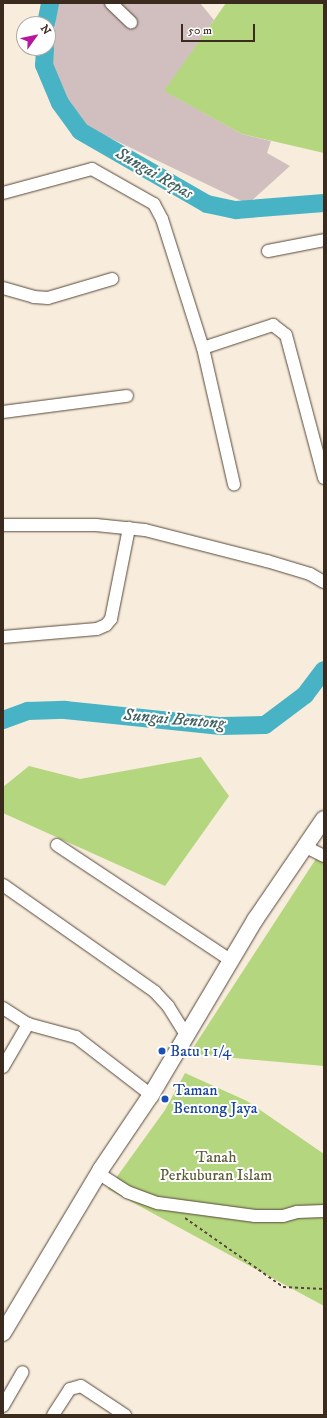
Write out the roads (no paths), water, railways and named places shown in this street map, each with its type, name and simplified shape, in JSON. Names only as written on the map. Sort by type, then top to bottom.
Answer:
[{"type":"main road","points":[[3,1333],[98,1173],[151,1095],[230,960],[304,846],[324,819]]},
{"type":"street","points":[[111,3],[131,22]]},
{"type":"street","points":[[3,193],[92,169],[154,204],[162,220],[203,348],[234,485]]},
{"type":"street","points":[[268,251],[324,240]]},
{"type":"street","points":[[3,288],[34,297],[48,298],[112,279]]},
{"type":"street","points":[[203,348],[273,325],[286,335],[324,478]]},
{"type":"street","points":[[3,412],[127,396]]},
{"type":"street","points":[[3,525],[62,524],[129,528],[267,561],[310,574],[324,582]]},
{"type":"street","points":[[3,637],[97,630],[106,625],[111,619],[129,528]]},
{"type":"street","points":[[57,845],[230,960]]},
{"type":"street","points":[[304,846],[324,856]]},
{"type":"street","points":[[3,884],[155,992],[168,1006],[186,1037]]},
{"type":"street","points":[[3,1008],[28,1024],[76,1036],[151,1095]]},
{"type":"street","points":[[3,1067],[28,1024]]},
{"type":"street","points":[[98,1173],[127,1192],[158,1203],[255,1216],[283,1216],[297,1212],[324,1211]]},
{"type":"street","points":[[3,1406],[23,1372]]},
{"type":"street","points":[[53,1415],[70,1389],[81,1386],[111,1411],[125,1415]]},
{"type":"waterway","name":"Sungai Repas","points":[[48,16],[50,3]]},
{"type":"waterway","name":"Sungai Repas","points":[[45,56],[44,65],[60,103],[80,131],[207,204],[236,210],[324,203]]},
{"type":"waterway","name":"Sungai Bentong","points":[[3,720],[28,711],[65,710],[221,726],[265,725],[305,695],[324,670]]},
{"type":"place","name":"Batu 1 1/4","points":[[162,1051]]},
{"type":"place","name":"Taman Bentong Jaya","points":[[165,1099]]},
{"type":"park label","name":"Tanah Perkuburan Islam","points":[[216,1166]]}]
